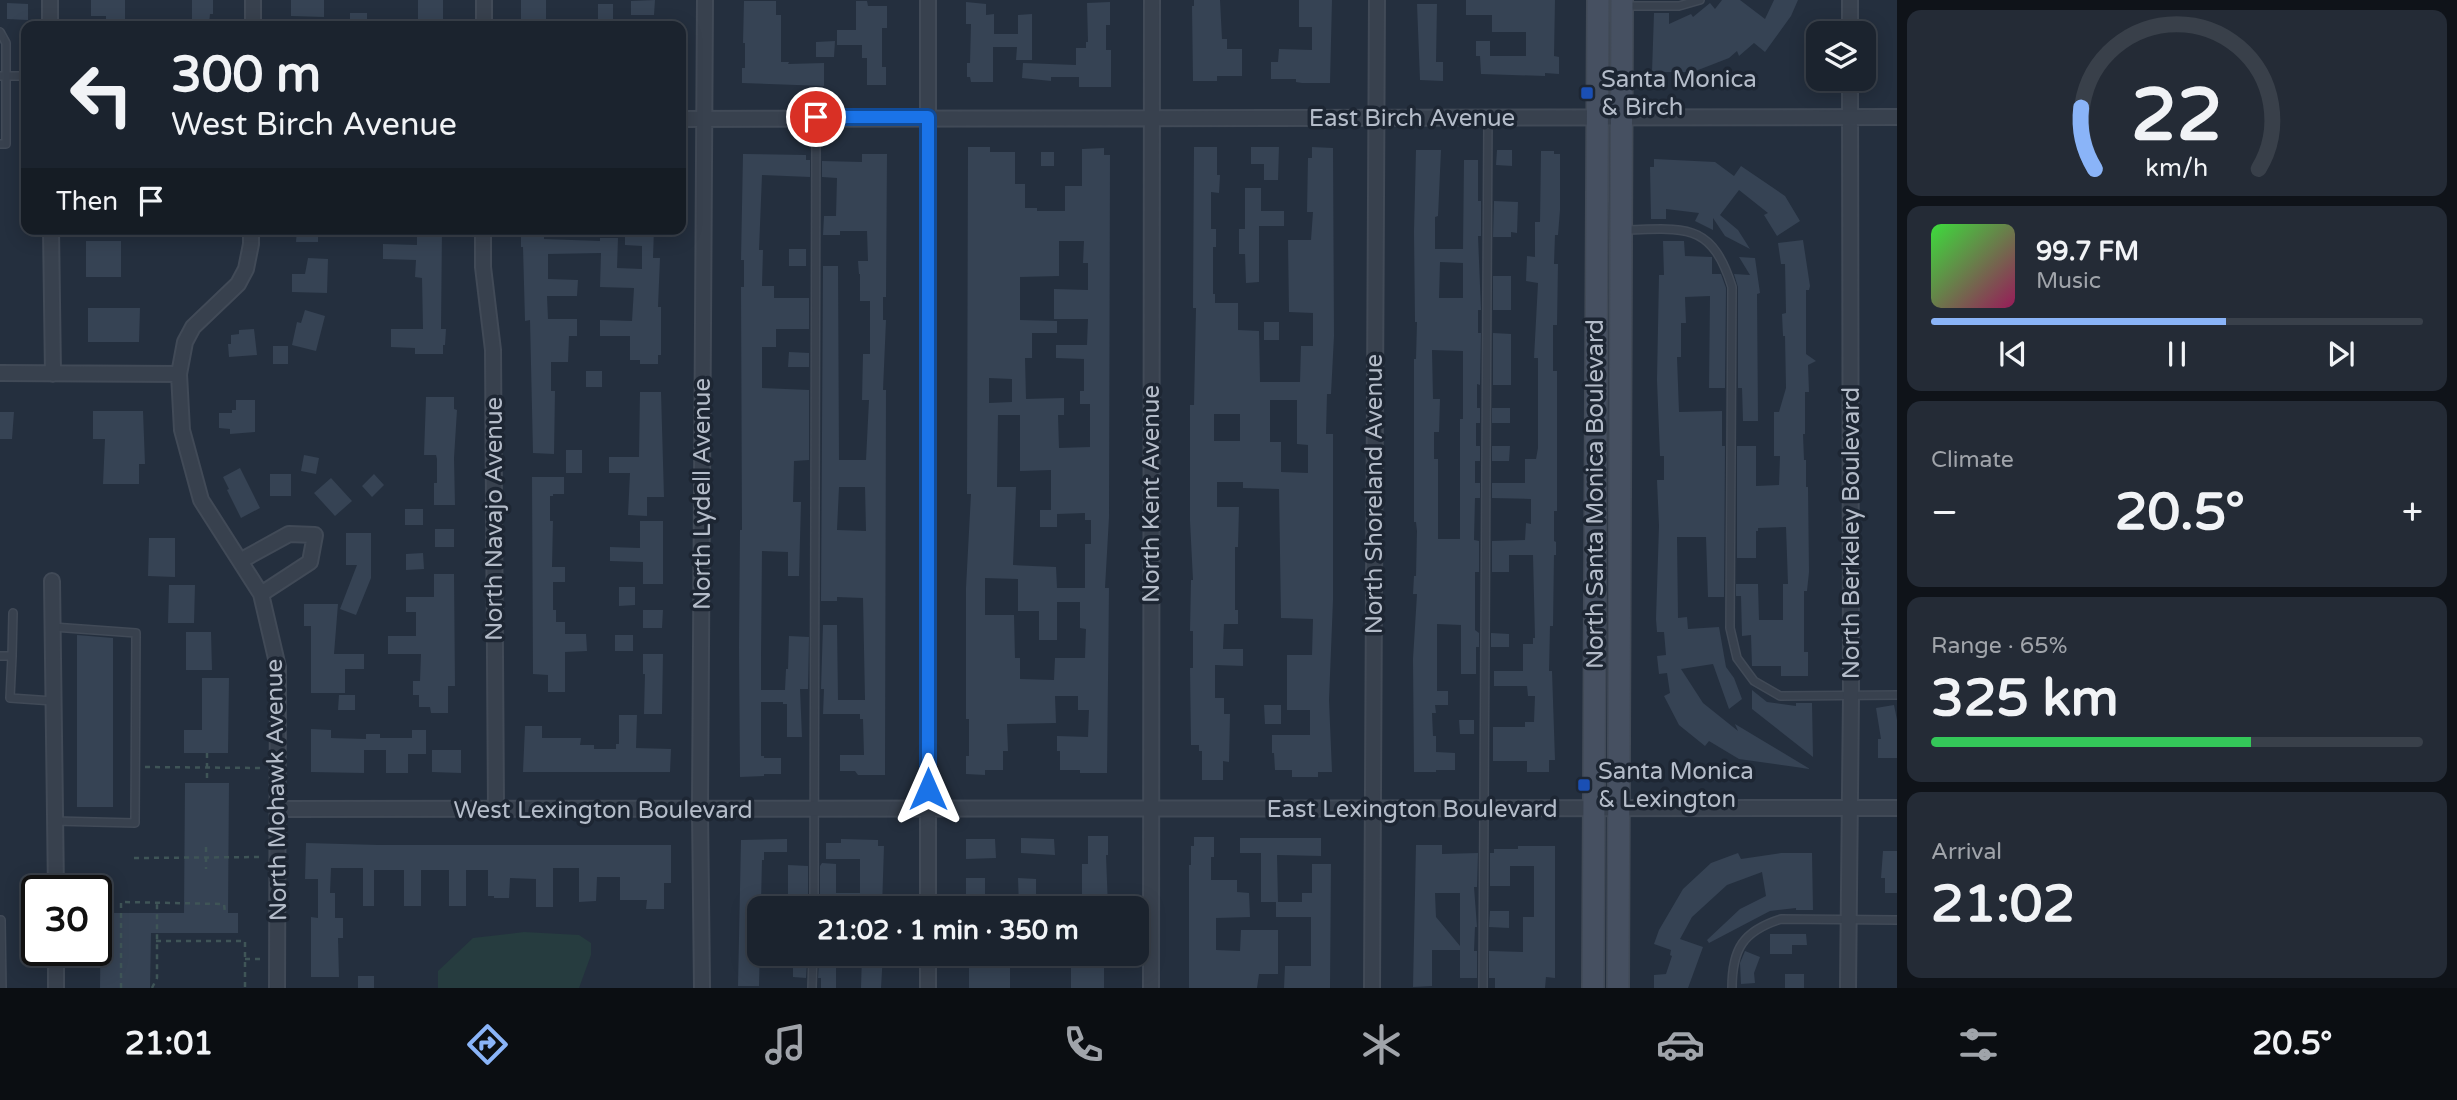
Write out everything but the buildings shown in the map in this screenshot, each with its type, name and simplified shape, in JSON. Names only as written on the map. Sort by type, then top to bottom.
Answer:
[{"type":"street","points":[[50,0],[50,21]]},
{"type":"street","points":[[253,0],[253,21]]},
{"type":"street","points":[[484,0],[484,21]]},
{"type":"street","name":"North Lydell Avenue","points":[[702,988],[700,810],[705,0]]},
{"type":"street","points":[[928,0],[928,896]]},
{"type":"street","name":"North Kent Avenue","points":[[1151,988],[1152,0]]},
{"type":"street","name":"North Shoreland Avenue","points":[[1372,988],[1377,0]]},
{"type":"street","name":"North Santa Monica Boulevard","points":[[1593,988],[1598,0]]},
{"type":"street","points":[[1850,0],[1850,21]]},
{"type":"street","name":"North Santa Monica Boulevard","points":[[1618,988],[1622,3]]},
{"type":"street","name":"North Berkeley Boulevard","points":[[1848,988],[1851,695],[1850,91]]},
{"type":"street","name":"East Birch Avenue","points":[[686,119],[1897,117]]},
{"type":"street","points":[[51,235],[53,374]]},
{"type":"street","name":"North Mohawk Avenue","points":[[251,235],[246,269],[238,284],[193,327],[185,342],[179,374],[182,430],[201,500],[261,593],[278,667],[277,988]]},
{"type":"street","name":"North Navajo Avenue","points":[[483,235],[483,267],[494,350],[496,810]]},
{"type":"street","points":[[0,373],[179,374]]},
{"type":"street","points":[[240,561],[289,534],[314,535],[310,562],[261,593]]},
{"type":"street","points":[[52,581],[56,875]]},
{"type":"street","name":"East Lexington Boulevard","points":[[928,810],[1897,808]]},
{"type":"street","name":"West Lexington Boulevard","points":[[278,809],[928,810]]},
{"type":"street","points":[[56,966],[56,988]]},
{"type":"street","points":[[928,966],[928,988]]},
{"type":"lane","points":[[1622,3],[1679,6],[1700,0]]},
{"type":"lane","points":[[0,32],[6,43],[3,76],[6,144],[0,144]]},
{"type":"lane","points":[[3,76],[21,76]]},
{"type":"lane","points":[[814,896],[816,117]]},
{"type":"lane","points":[[1483,988],[1488,117]]},
{"type":"lane","points":[[1622,230],[1679,229],[1706,239],[1724,262],[1732,287],[1730,628],[1737,658],[1754,681],[1780,696],[1897,695]]},
{"type":"lane","points":[[13,613],[10,698],[53,701]]},
{"type":"lane","points":[[52,627],[136,633],[135,823],[55,821]]},
{"type":"lane","points":[[0,656],[12,656]]},
{"type":"lane","points":[[1732,988],[1732,965],[1737,949],[1749,935],[1763,925],[1781,919],[1897,920]]},
{"type":"lane","points":[[1,920],[2,988]]},
{"type":"lane","points":[[813,966],[813,988]]},
{"type":"path","points":[[207,753],[207,783]]},
{"type":"path","points":[[135,767],[278,768]]},
{"type":"path","points":[[206,847],[206,869]]},
{"type":"path","points":[[134,858],[278,857]]},
{"type":"path","points":[[121,988],[121,902],[224,904],[225,913]]},
{"type":"path","points":[[152,988],[157,978],[157,903]]},
{"type":"path","points":[[156,941],[245,941],[245,988]]},
{"type":"path","points":[[245,959],[278,959]]},
{"type":"green space","points":[[524,932],[579,935],[591,943],[591,955],[579,988],[438,988],[438,971],[473,938]]},
{"type":"place","name":"Santa Monica & Birch","points":[[1587,93]]},
{"type":"place","name":"Santa Monica & Lexington","points":[[1584,785]]},
{"type":"route","points":[[816,117],[928,117],[928,789]]}]
